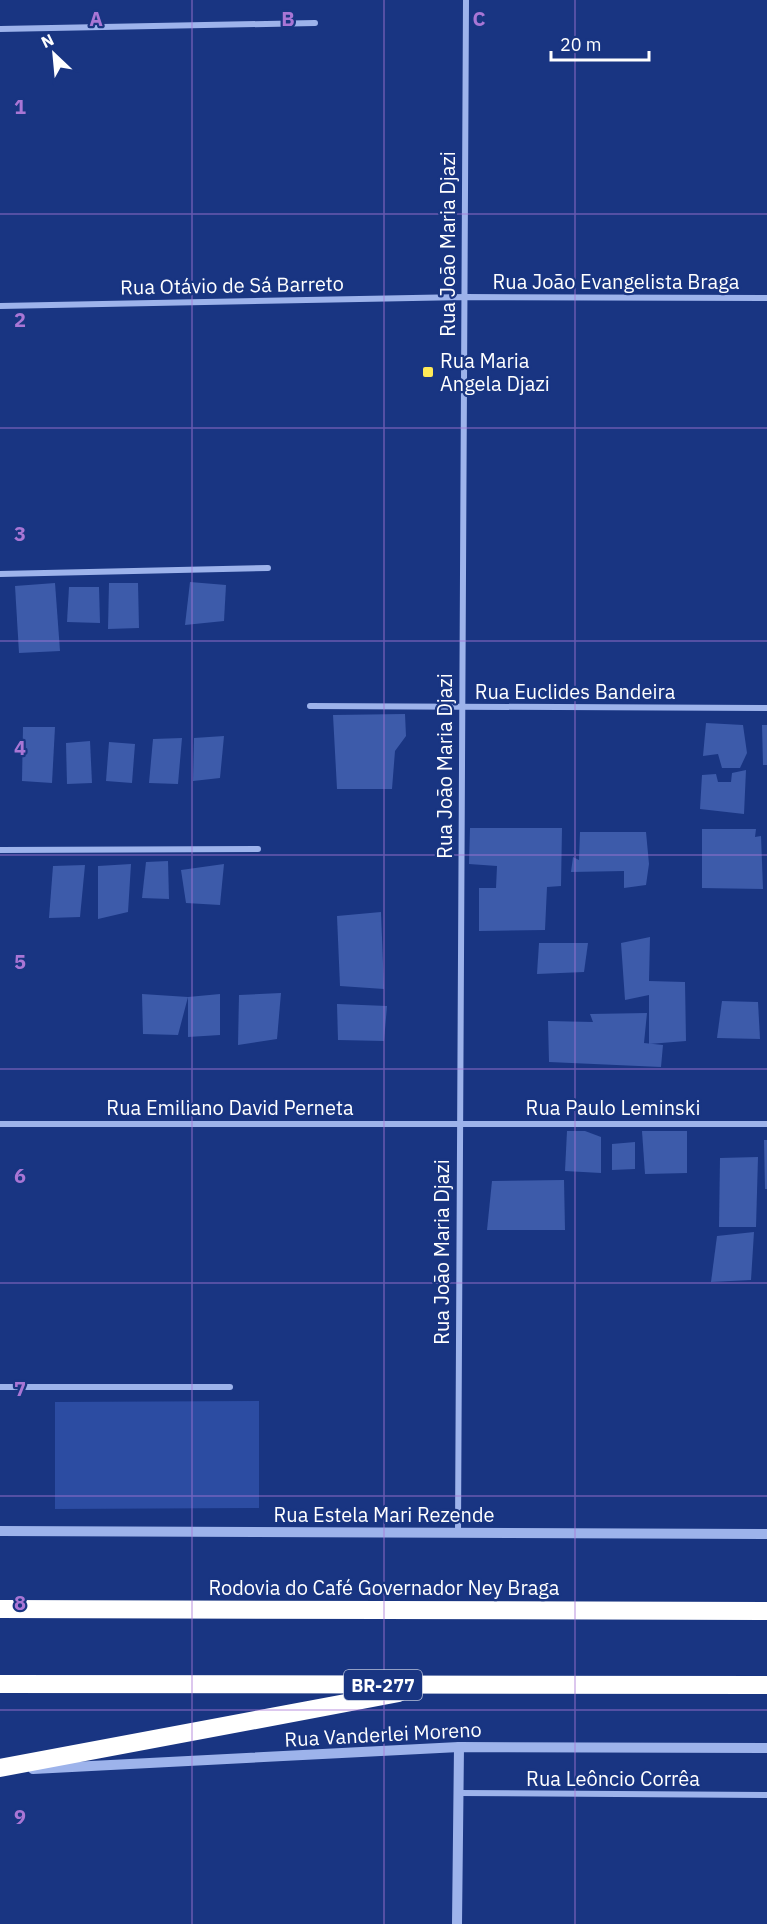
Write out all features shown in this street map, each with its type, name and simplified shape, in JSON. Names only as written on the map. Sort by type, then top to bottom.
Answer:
[{"type":"highway","name":"Rodovia do Café Governador Ney Braga","points":[[0,1609],[767,1611]]},
{"type":"highway","name":"BR-277","points":[[0,1684],[767,1685]]},
{"type":"highway","points":[[0,1770],[441,1685]]},
{"type":"street","name":"Rua João Maria Djazi","points":[[458,1533],[466,0]]},
{"type":"street","points":[[0,30],[315,23]]},
{"type":"street","name":"Rua João Evangelista Braga","points":[[465,297],[767,298]]},
{"type":"street","name":"Rua Otávio de Sá Barreto","points":[[0,306],[465,297]]},
{"type":"street","points":[[0,574],[268,568]]},
{"type":"street","name":"Rua Euclides Bandeira","points":[[310,706],[767,708]]},
{"type":"street","points":[[0,850],[258,849]]},
{"type":"street","name":"Rua Emiliano David Perneta","points":[[0,1124],[459,1124]]},
{"type":"street","name":"Rua Paulo Leminski","points":[[459,1124],[767,1124]]},
{"type":"street","points":[[0,1387],[230,1387]]},
{"type":"street","name":"Rua Estela Mari Rezende","points":[[0,1531],[767,1533]]},
{"type":"street","points":[[458,1924],[459,1747]]},
{"type":"street","name":"Rua Vanderlei Moreno","points":[[0,1770],[459,1747],[767,1748]]},
{"type":"street","name":"Rua Leôncio Corrêa","points":[[458,1793],[767,1795]]},
{"type":"shaded area","points":[[259,1401],[259,1508],[55,1509],[55,1402]]},
{"type":"building","points":[[190,582],[226,585],[224,621],[185,625]]},
{"type":"building","points":[[55,583],[60,651],[19,653],[15,586]]},
{"type":"building","points":[[109,583],[138,583],[139,628],[108,629]]},
{"type":"building","points":[[69,587],[99,587],[100,623],[67,622]]},
{"type":"building","points":[[405,714],[406,736],[395,751],[392,789],[337,789],[333,715]]},
{"type":"building","points":[[706,723],[743,725],[747,753],[740,768],[722,768],[718,754],[703,756]]},
{"type":"building","points":[[762,725],[767,725],[767,765],[763,765]]},
{"type":"building","points":[[23,727],[55,727],[52,783],[22,781]]},
{"type":"building","points":[[224,736],[220,778],[193,781],[194,738]]},
{"type":"building","points":[[182,738],[178,784],[149,783],[153,739]]},
{"type":"building","points":[[90,741],[92,783],[67,784],[66,743]]},
{"type":"building","points":[[109,742],[135,744],[132,783],[106,781]]},
{"type":"building","points":[[746,770],[744,814],[700,809],[702,775],[716,774],[718,782],[731,782],[732,773]]},
{"type":"building","points":[[470,828],[562,828],[561,886],[547,887],[545,930],[479,931],[479,888],[496,888],[497,866],[469,864]]},
{"type":"building","points":[[702,829],[756,829],[755,837],[761,836],[763,889],[702,888]]},
{"type":"building","points":[[580,832],[646,832],[649,864],[646,885],[624,888],[624,871],[571,872],[573,857],[579,860]]},
{"type":"building","points":[[168,861],[169,899],[142,898],[146,862]]},
{"type":"building","points":[[131,864],[128,912],[98,919],[98,866]]},
{"type":"building","points":[[224,864],[220,905],[186,903],[181,870]]},
{"type":"building","points":[[85,865],[80,917],[49,918],[53,866]]},
{"type":"building","points":[[381,912],[384,989],[340,986],[337,916]]},
{"type":"building","points":[[650,937],[649,981],[685,982],[686,1041],[649,1044],[649,995],[625,1000],[621,943]]},
{"type":"building","points":[[539,943],[588,943],[584,972],[537,974]]},
{"type":"building","points":[[281,993],[277,1039],[238,1045],[239,995]]},
{"type":"building","points":[[142,994],[188,997],[178,1035],[143,1034]]},
{"type":"building","points":[[220,994],[220,1035],[188,1037],[188,997]]},
{"type":"building","points":[[722,1001],[758,1002],[760,1039],[717,1038]]},
{"type":"building","points":[[337,1004],[387,1006],[384,1041],[338,1040]]},
{"type":"building","points":[[647,1013],[644,1043],[663,1045],[661,1067],[549,1062],[548,1021],[593,1022],[590,1014]]},
{"type":"building","points":[[567,1131],[585,1131],[601,1137],[601,1173],[565,1171]]},
{"type":"building","points":[[642,1131],[687,1131],[687,1173],[645,1174]]},
{"type":"building","points":[[764,1140],[767,1140],[767,1189],[765,1189]]},
{"type":"building","points":[[635,1142],[635,1169],[612,1170],[612,1144]]},
{"type":"building","points":[[758,1157],[756,1227],[719,1227],[720,1158]]},
{"type":"building","points":[[564,1180],[565,1230],[487,1230],[492,1181]]},
{"type":"building","points":[[754,1232],[751,1280],[711,1282],[717,1236]]},
{"type":"place","name":"Rua Maria Angela Djazi","points":[[428,372]]}]
